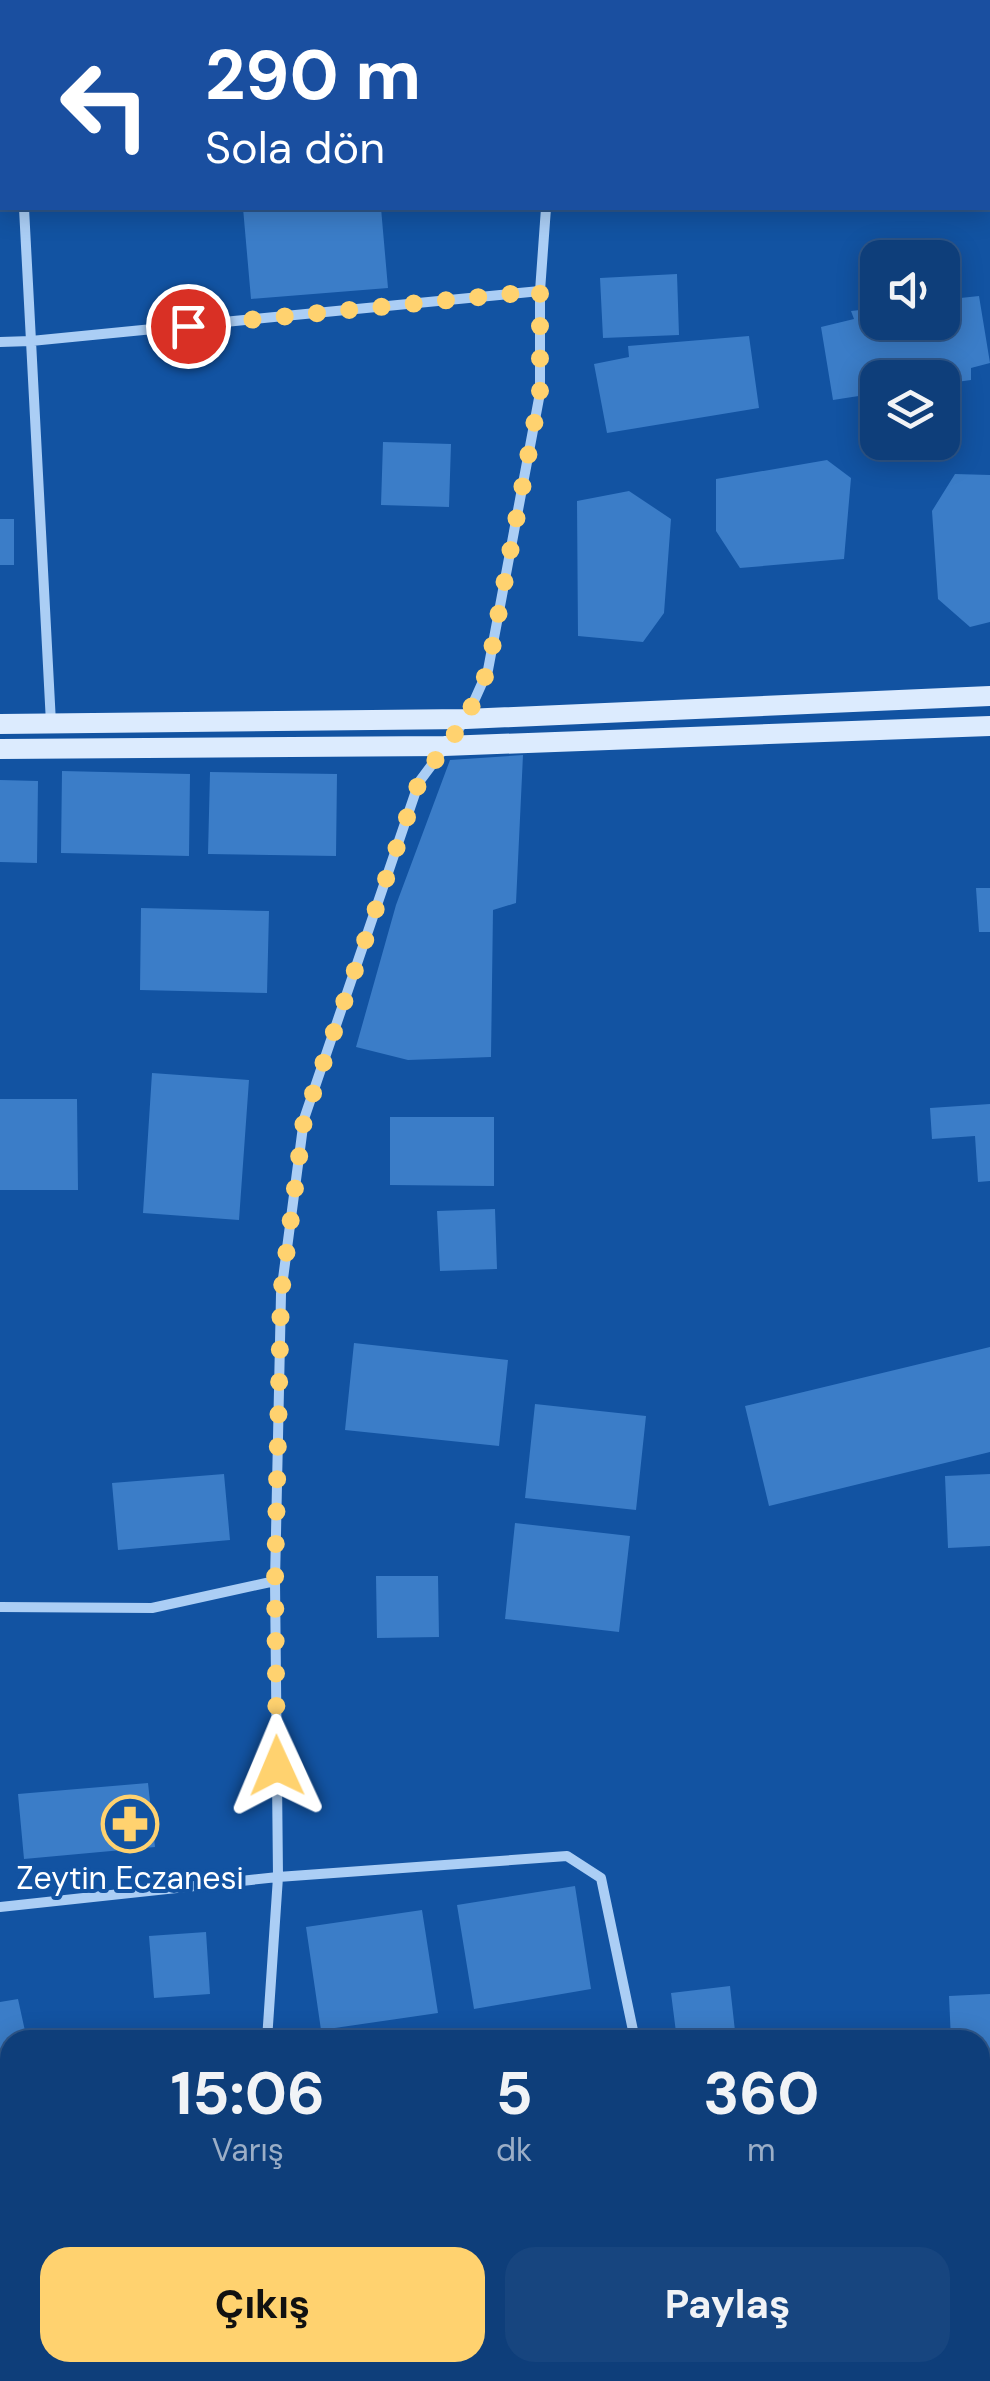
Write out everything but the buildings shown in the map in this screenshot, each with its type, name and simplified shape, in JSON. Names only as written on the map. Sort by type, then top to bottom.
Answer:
[{"type":"street","points":[[24,210],[51,724]]},
{"type":"street","points":[[268,2030],[278,1877],[275,1581],[281,1294],[304,1120],[419,782],[466,719],[488,670],[540,393],[540,291],[546,210]]},
{"type":"street","points":[[0,342],[540,291]]},
{"type":"street","points":[[0,724],[466,719],[990,696]]},
{"type":"street","points":[[0,749],[444,746],[990,726]]},
{"type":"street","points":[[0,1607],[152,1608],[275,1581]]},
{"type":"street","points":[[0,1907],[278,1877],[566,1856],[601,1878],[633,2030]]},
{"type":"place","name":"Zeytin Eczanesi","points":[[130,1824]]},
{"type":"route","points":[[188,326],[540,291],[540,393],[488,670],[466,719],[419,782],[304,1120],[281,1294],[275,1581],[277,1766]]}]
